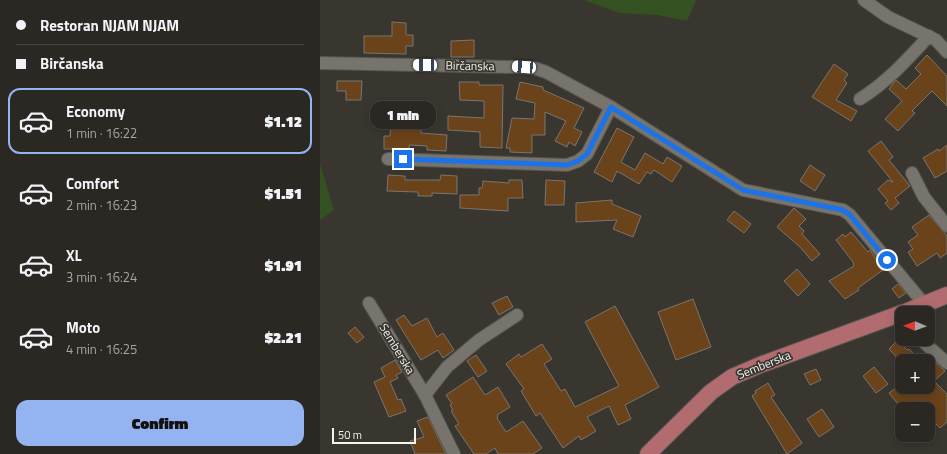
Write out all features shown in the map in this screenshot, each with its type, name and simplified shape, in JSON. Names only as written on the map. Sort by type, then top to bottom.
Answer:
[{"type":"main road","name":"Semberska","points":[[925,305],[947,294]]},
{"type":"main road","name":"Semberska","points":[[648,454],[711,392],[732,377],[760,365],[895,318]]},
{"type":"street","points":[[864,0],[888,18],[936,40],[947,52]]},
{"type":"street","points":[[860,99],[879,87],[898,70],[929,36]]},
{"type":"street","name":"Birčanska","points":[[320,64],[534,68],[546,72],[611,107],[743,190],[843,210],[850,215],[925,305]]},
{"type":"street","points":[[388,159],[567,165],[578,161],[587,154],[611,107]]},
{"type":"street","points":[[912,174],[924,197],[947,226]]},
{"type":"street","name":"Semberska","points":[[369,303],[425,395],[454,454]]},
{"type":"street","points":[[425,395],[447,367],[479,340],[517,315]]},
{"type":"street","points":[[928,346],[947,363]]},
{"type":"green space","points":[[584,0],[696,0],[687,21],[657,15],[619,13]]},
{"type":"green space","points":[[320,164],[334,210],[320,220]]},
{"type":"building","points":[[392,22],[406,23],[406,35],[413,35],[413,46],[406,46],[406,54],[364,53],[364,36],[392,36]]},
{"type":"building","points":[[474,40],[474,57],[451,57],[451,41]]},
{"type":"building","points":[[927,55],[947,76],[947,106],[932,91],[912,111],[915,113],[898,131],[885,119],[902,101],[889,89],[896,80],[906,89],[921,74],[915,68]]},
{"type":"building","points":[[834,64],[848,74],[844,80],[847,83],[836,100],[857,111],[851,121],[812,97]]},
{"type":"building","points":[[337,81],[362,81],[361,100],[346,100],[346,91],[337,91]]},
{"type":"building","points":[[459,82],[479,82],[479,85],[503,85],[502,148],[480,147],[480,132],[448,130],[448,116],[484,118],[484,101],[460,100]]},
{"type":"building","points":[[520,82],[543,87],[543,90],[584,108],[574,128],[582,132],[575,146],[569,142],[567,147],[555,141],[566,121],[545,112],[545,135],[532,135],[532,153],[510,152],[510,148],[506,148],[512,118],[534,119],[535,103],[516,99]]},
{"type":"building","points":[[391,122],[421,122],[421,133],[447,135],[446,151],[427,150],[427,146],[409,145],[409,149],[384,149],[384,136],[390,136]]},
{"type":"building","points":[[617,128],[634,137],[621,162],[635,170],[645,153],[663,164],[667,157],[682,166],[672,182],[654,170],[651,174],[647,172],[639,184],[617,171],[612,182],[594,172]]},
{"type":"building","points":[[881,141],[893,157],[889,160],[910,186],[895,198],[899,203],[891,210],[885,203],[888,201],[878,189],[888,180],[893,182],[868,151]]},
{"type":"building","points":[[947,145],[947,171],[935,178],[923,158],[938,149],[939,151]]},
{"type":"building","points":[[810,165],[825,175],[815,191],[800,181]]},
{"type":"building","points":[[388,175],[405,176],[405,180],[440,180],[441,175],[457,176],[457,194],[432,193],[432,196],[418,196],[418,192],[387,191]]},
{"type":"building","points":[[509,180],[522,180],[523,198],[508,198],[508,211],[460,208],[460,195],[479,195],[479,188],[482,188],[483,181],[509,183]]},
{"type":"building","points":[[546,180],[565,181],[564,205],[545,205]]},
{"type":"building","points":[[612,200],[612,204],[641,216],[633,237],[613,229],[617,220],[576,222],[576,203]]},
{"type":"building","points":[[794,208],[806,219],[799,226],[804,231],[802,234],[820,254],[812,261],[800,247],[777,227]]},
{"type":"building","points":[[734,211],[751,224],[744,233],[727,220]]},
{"type":"building","points":[[929,215],[947,236],[947,253],[940,258],[937,253],[917,266],[908,252],[913,249],[908,242],[918,235],[912,227]]},
{"type":"building","points":[[851,232],[868,252],[870,250],[883,270],[858,288],[859,290],[845,299],[829,281],[854,266],[853,262],[836,240],[843,234],[845,237]]},
{"type":"building","points":[[797,269],[810,284],[798,296],[784,281]]},
{"type":"building","points":[[898,284],[906,293],[899,298],[892,289]]},
{"type":"building","points":[[507,296],[513,307],[499,315],[492,303]]},
{"type":"building","points":[[693,299],[711,347],[676,360],[658,312]]},
{"type":"building","points":[[615,306],[659,387],[625,405],[631,419],[618,425],[609,406],[587,417],[596,431],[581,440],[579,436],[563,448],[540,413],[536,416],[521,391],[524,389],[506,364],[519,354],[521,357],[542,344],[552,359],[544,364],[561,391],[565,389],[575,407],[619,386],[585,322]]},
{"type":"building","points":[[404,315],[412,326],[427,318],[437,337],[443,333],[454,350],[443,358],[438,350],[421,360],[396,320]]},
{"type":"building","points":[[355,327],[364,337],[357,343],[348,333]]},
{"type":"building","points":[[895,343],[895,346],[903,346],[907,350],[909,349],[914,354],[895,354],[895,356],[889,349]]},
{"type":"building","points":[[476,355],[487,371],[478,377],[467,361]]},
{"type":"building","points":[[395,360],[402,372],[396,375],[398,378],[390,382],[398,400],[401,399],[406,411],[389,417],[374,382],[385,377],[381,368]]},
{"type":"building","points":[[935,362],[945,371],[935,380]]},
{"type":"building","points":[[874,367],[888,384],[876,393],[863,376]]},
{"type":"building","points":[[816,369],[821,380],[810,385],[804,374]]},
{"type":"building","points":[[473,377],[485,395],[498,387],[510,407],[497,415],[497,418],[506,432],[523,421],[542,448],[533,454],[498,454],[495,448],[486,454],[474,454],[455,426],[459,424],[451,411],[453,410],[450,405],[452,404],[446,395]]},
{"type":"building","points":[[935,382],[947,394],[947,422],[940,428],[935,423],[935,402],[896,402],[889,393],[895,388],[895,394],[935,394]]},
{"type":"building","points":[[768,383],[775,395],[771,397],[802,443],[787,454],[752,396],[756,393],[755,391]]},
{"type":"building","points":[[822,409],[834,427],[819,437],[807,419]]},
{"type":"building","points":[[428,417],[446,454],[415,454],[410,441],[424,437],[417,421]]},
{"type":"route","points":[[403,159],[567,165],[578,161],[587,154],[611,107],[743,190],[756,194],[792,199],[843,210],[850,215],[887,260]]}]
